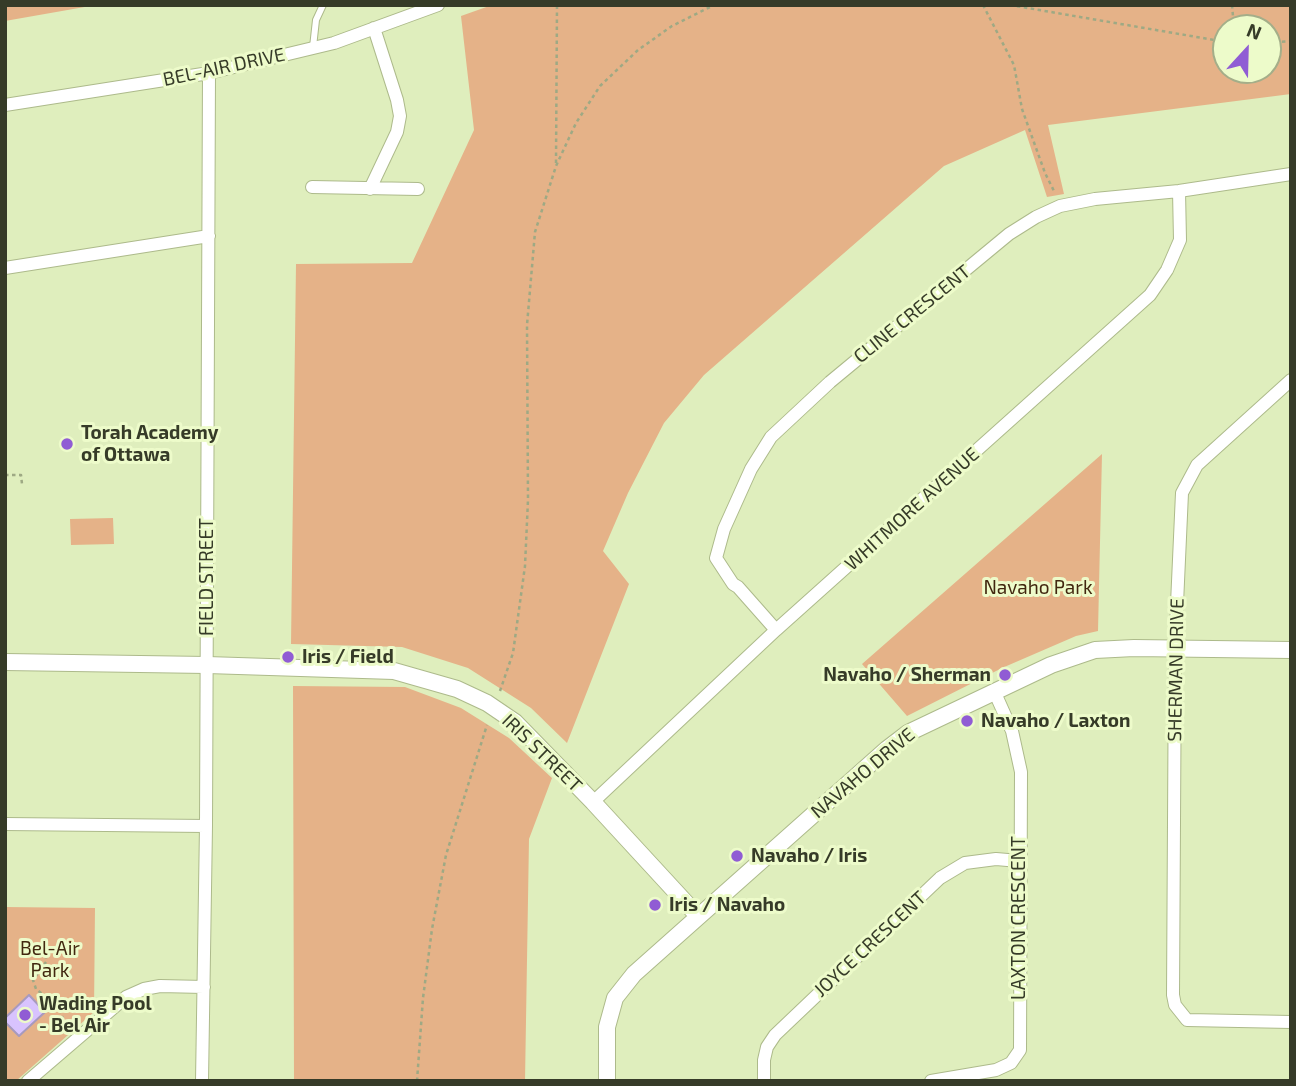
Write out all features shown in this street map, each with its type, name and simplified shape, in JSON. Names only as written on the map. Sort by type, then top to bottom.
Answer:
[{"type":"street","name":"BEL-AIR DRIVE","points":[[5,105],[209,73],[313,48],[438,5]]},
{"type":"street","points":[[370,188],[397,132],[400,116],[374,28]]},
{"type":"street","name":"FIELD STREET","points":[[202,1081],[206,825],[209,73]]},
{"type":"street","name":"CLINE CRESCENT","points":[[776,631],[733,584],[716,558],[724,529],[745,481],[771,437],[830,382],[1009,234],[1059,206],[1291,174]]},
{"type":"street","points":[[312,187],[418,188]]},
{"type":"street","name":"WHITMORE AVENUE","points":[[593,802],[776,631],[1150,295],[1167,270],[1180,240],[1178,191]]},
{"type":"street","points":[[5,268],[209,236]]},
{"type":"street","name":"SHERMAN DRIVE","points":[[1291,380],[1197,465],[1182,493],[1175,648],[1175,1005],[1187,1020],[1291,1022]]},
{"type":"street","name":"NAVAHO DRIVE","points":[[607,1081],[607,1027],[615,998],[634,974],[908,733],[1051,665],[1095,650],[1291,650]]},
{"type":"street","name":"IRIS STREET","points":[[5,662],[207,664],[394,671],[457,689],[487,703],[514,722],[593,802],[698,916]]},
{"type":"street","name":"LAXTON CRESCENT","points":[[931,1081],[996,1070],[1011,1063],[1020,1050],[1021,772],[1012,730],[995,693]]},
{"type":"street","points":[[5,824],[206,825]]},
{"type":"street","name":"JOYCE CRESCENT","points":[[764,1081],[767,1047],[775,1035],[940,878],[965,863],[996,859],[1019,861]]},
{"type":"street","points":[[29,1081],[126,997],[160,986],[204,987]]},
{"type":"lane","points":[[313,48],[316,20],[323,5]]},
{"type":"path","points":[[556,166],[557,5]]},
{"type":"path","points":[[500,691],[513,653],[525,566],[528,500],[527,325],[535,232],[556,166],[576,123],[600,86],[620,66],[672,26],[714,5]]},
{"type":"path","points":[[983,5],[1014,65],[1023,109],[1059,206]]},
{"type":"path","points":[[1010,5],[1212,39]]},
{"type":"path","points":[[5,475],[21,475],[22,484]]},
{"type":"path","points":[[417,1081],[424,986],[446,855],[487,725]]},
{"type":"path","points":[[47,955],[41,972],[33,980],[36,989],[55,1004],[62,1014],[67,1047]]},
{"type":"green space","points":[[5,5],[96,5],[5,21]]},
{"type":"green space","points":[[492,5],[1291,5],[1291,94],[1048,125],[1064,194],[1047,197],[1025,130],[944,166],[704,375],[664,423],[628,493],[603,551],[629,584],[567,743],[531,708],[468,668],[402,647],[291,644],[296,264],[412,263],[474,130],[461,16]]},
{"type":"green space","name":"Navaho Park","points":[[1102,454],[1098,631],[1076,636],[1002,668],[907,716],[862,664]]},
{"type":"green space","points":[[113,518],[114,544],[71,545],[70,519]]},
{"type":"green space","points":[[293,686],[405,687],[461,708],[509,738],[552,778],[529,839],[525,1081],[294,1081]]},
{"type":"green space","name":"Bel-Air Park","points":[[5,907],[95,908],[94,1012],[16,1081],[5,1081]]},
{"type":"shaded area","name":"Wading Pool - Bel Air","points":[[29,995],[45,1012],[19,1036],[5,1022],[5,1018]]},
{"type":"place","name":"Torah Academy of Ottawa","points":[[67,444]]},
{"type":"place","name":"Iris / Field","points":[[288,657]]},
{"type":"place","name":"Navaho / Sherman","points":[[1005,675]]},
{"type":"place","name":"Navaho / Laxton","points":[[967,721]]},
{"type":"place","name":"Navaho / Iris","points":[[737,856]]},
{"type":"place","name":"Iris / Navaho","points":[[655,905]]},
{"type":"place","name":"Wading Pool - Bel Air","points":[[25,1015]]}]
